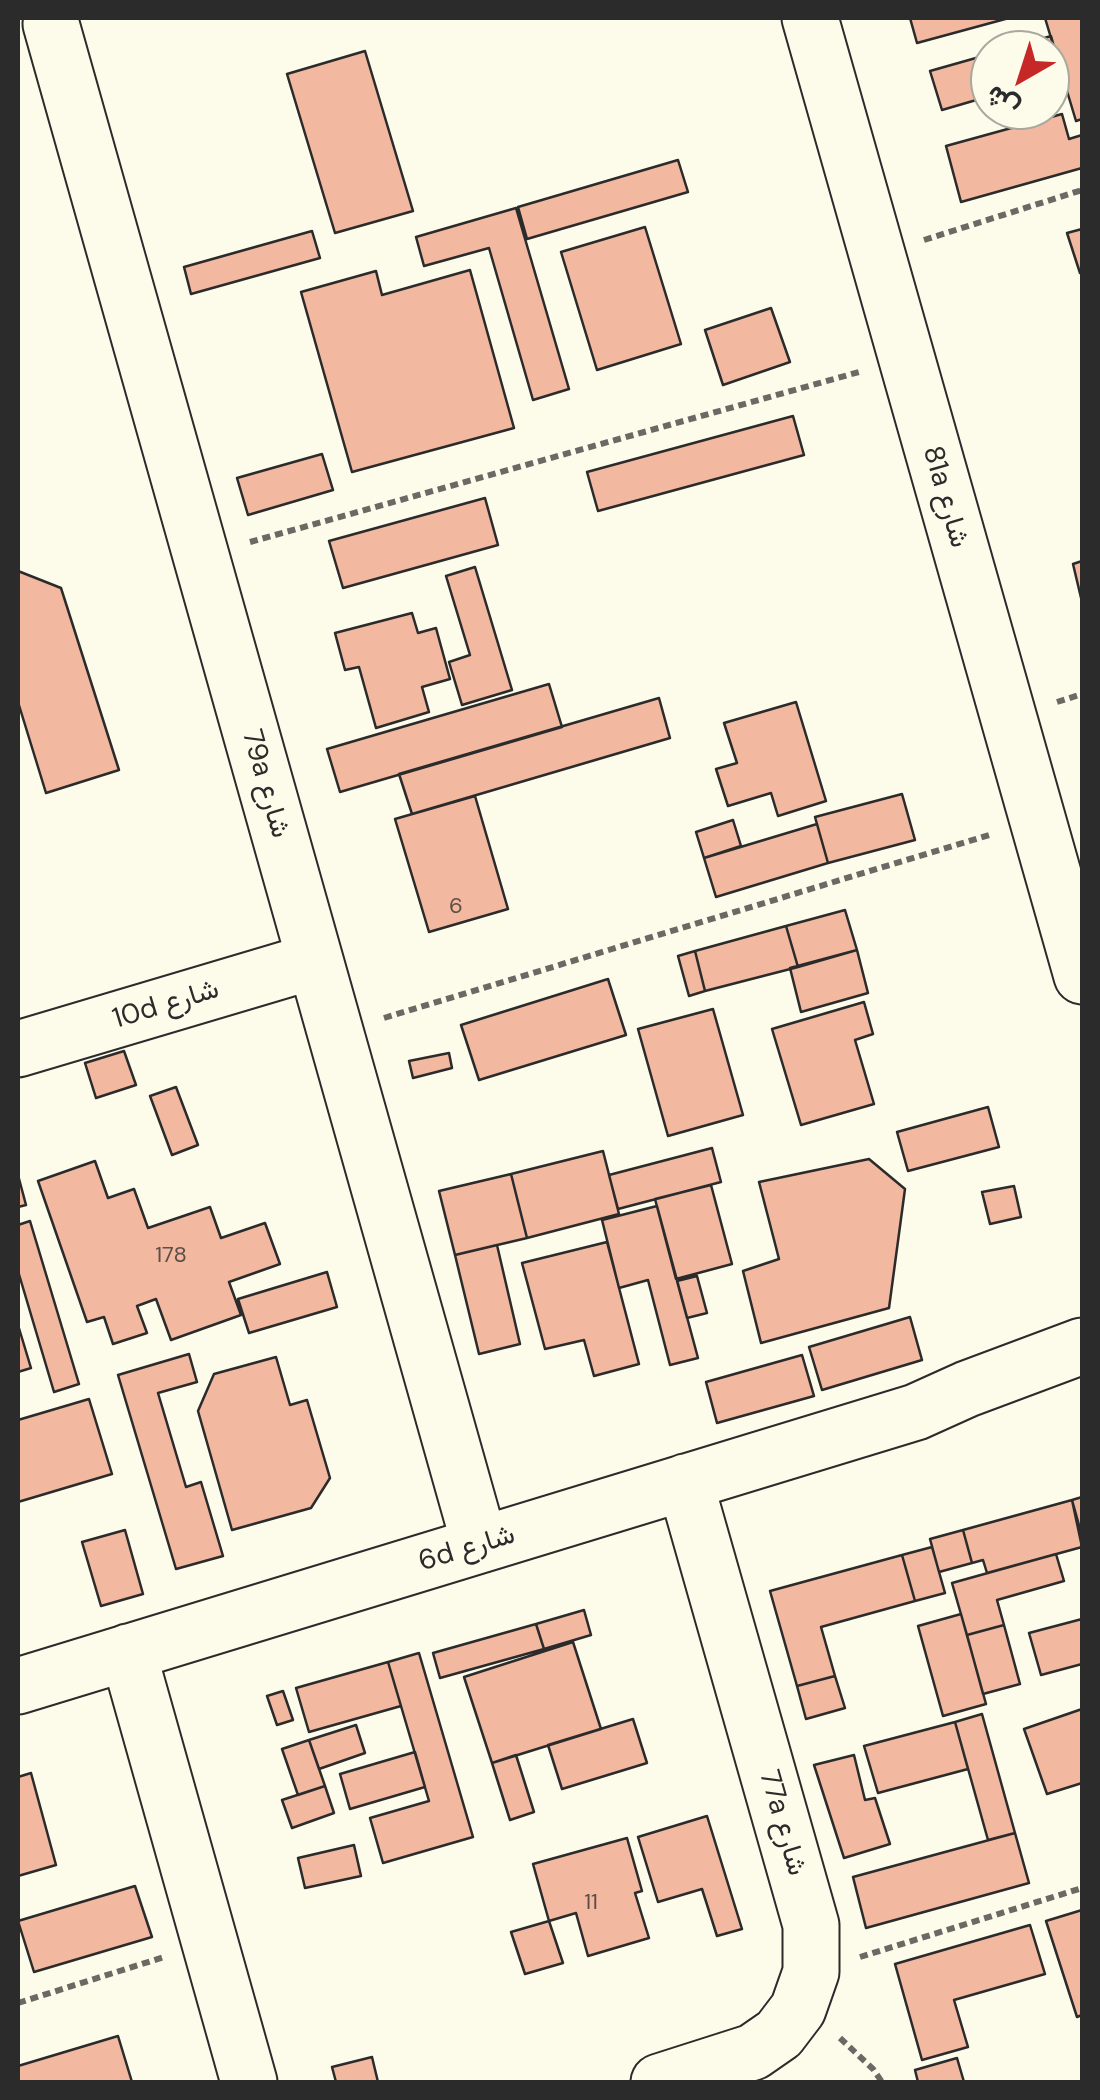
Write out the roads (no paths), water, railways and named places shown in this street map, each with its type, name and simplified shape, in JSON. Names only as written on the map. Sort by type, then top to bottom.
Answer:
[{"type":"street","name":"81a شارع","points":[[810,18],[1082,976]]},
{"type":"street","name":"79a شارع","points":[[47,25],[480,1545]]},
{"type":"street","name":"10d شارع","points":[[18,1049],[314,960]]},
{"type":"street","name":"6d شارع","points":[[18,1686],[916,1412],[1082,1346]]},
{"type":"street","name":"6d شارع","points":[[916,1412],[971,1409],[1082,1385]]},
{"type":"street","name":"77a شارع","points":[[663,2082],[752,2052],[779,2034],[798,2009],[811,1972],[811,1925],[686,1482]]},
{"type":"street","points":[[128,1652],[249,2082]]}]
